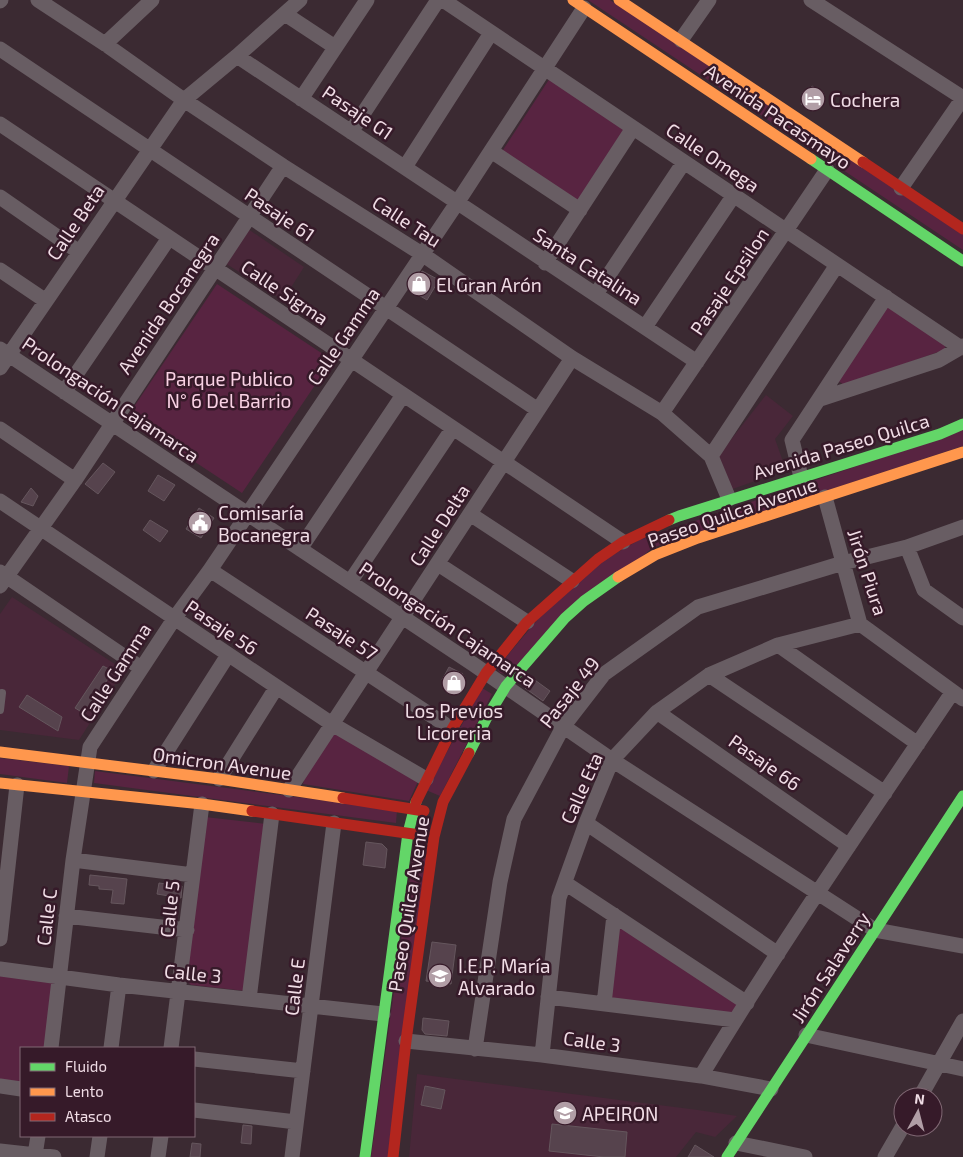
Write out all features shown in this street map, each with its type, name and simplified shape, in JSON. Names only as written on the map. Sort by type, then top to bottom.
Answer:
[{"type":"main road","name":"Avenida Pacasmayo","points":[[619,0],[685,34],[901,188],[963,229]]},
{"type":"main road","name":"Avenida Pacasmayo","points":[[578,4],[963,260]]},
{"type":"main road","name":"Avenida Paseo Quilca","points":[[729,499],[940,434],[963,424]]},
{"type":"main road","name":"Paseo Quilca Avenue","points":[[394,1157],[406,1041],[434,837],[439,814],[443,802],[486,719],[506,686],[565,618],[584,601],[632,568],[655,555],[698,538],[963,452]]},
{"type":"main road","name":"Paseo Quilca Avenue","points":[[366,1157],[383,1014],[413,808],[452,728],[486,673],[527,622],[572,580],[623,542],[680,516],[729,499]]},
{"type":"main road","name":"Omicron Avenue","points":[[0,752],[219,779],[413,808],[439,814]]},
{"type":"main road","points":[[0,782],[202,804],[434,837]]},
{"type":"main road","name":"Jirón Salaverry","points":[[727,1157],[875,930],[956,819],[963,796]]},
{"type":"street","name":"Calle Tau","points":[[38,0],[283,166],[422,254],[572,358],[662,413],[711,456],[729,499]]},
{"type":"street","points":[[105,44],[152,0]]},
{"type":"street","name":"Calle Beta","points":[[0,368],[4,352],[46,301],[184,100],[300,0]]},
{"type":"street","points":[[301,98],[367,0]]},
{"type":"street","points":[[351,132],[438,0]]},
{"type":"street","name":"Calle Omega","points":[[442,0],[962,347]]},
{"type":"street","points":[[685,34],[709,0]]},
{"type":"street","points":[[811,0],[963,98],[901,188]]},
{"type":"street","name":"Calle Gamma","points":[[82,792],[90,747],[174,619],[210,570],[458,202],[544,68],[578,4]]},
{"type":"street","points":[[285,14],[335,47]]},
{"type":"street","points":[[404,167],[491,33]]},
{"type":"street","name":"Pasaje 61","points":[[0,49],[538,410]]},
{"type":"street","name":"Pasaje G1","points":[[237,56],[458,202]]},
{"type":"street","name":"Calle Sigma","points":[[0,124],[623,542]]},
{"type":"street","points":[[546,263],[634,128]]},
{"type":"street","points":[[491,151],[580,210]]},
{"type":"street","points":[[596,294],[684,162]]},
{"type":"street","name":"Avenida Bocanegra","points":[[2,578],[42,528],[75,480],[283,166]]},
{"type":"street","name":"Pasaje Epsilon","points":[[662,413],[828,170]]},
{"type":"street","points":[[645,327],[734,195]]},
{"type":"street","points":[[0,197],[79,252]]},
{"type":"street","name":"Santa Catalina","points":[[458,202],[546,263],[697,362]]},
{"type":"street","points":[[64,392],[169,238]]},
{"type":"street","points":[[711,456],[837,264]]},
{"type":"street","points":[[0,270],[46,301]]},
{"type":"street","points":[[801,476],[792,440],[886,298]]},
{"type":"street","points":[[820,399],[939,360],[962,347]]},
{"type":"street","name":"Prolongación Cajamarca","points":[[4,352],[506,686],[612,760],[875,930]]},
{"type":"street","name":"Calle Delta","points":[[289,790],[572,358]]},
{"type":"street","points":[[300,549],[403,395]]},
{"type":"street","points":[[350,582],[453,428]]},
{"type":"street","points":[[0,429],[75,480]]},
{"type":"street","name":"Jirón Piura","points":[[824,498],[860,624],[958,696]]},
{"type":"street","name":"Pasaje 56","points":[[0,501],[276,688],[332,724],[426,779]]},
{"type":"street","points":[[470,514],[572,580]]},
{"type":"street","name":"Pasaje 49","points":[[475,1049],[500,882],[514,819],[563,727],[604,674],[698,607],[843,562],[906,547],[963,527]]},
{"type":"street","points":[[906,547],[924,590],[963,618]]},
{"type":"street","points":[[438,564],[527,622]]},
{"type":"street","name":"Pasaje 57","points":[[210,570],[452,728]]},
{"type":"street","points":[[2,578],[141,668]]},
{"type":"street","name":"Calle Eta","points":[[542,1055],[559,898],[586,823],[612,760],[657,712],[709,675],[778,645],[860,624]]},
{"type":"street","points":[[778,645],[918,744]]},
{"type":"street","points":[[154,772],[228,655]]},
{"type":"street","points":[[709,675],[885,793]]},
{"type":"street","points":[[219,779],[276,688]]},
{"type":"street","points":[[701,1076],[735,1020],[849,846],[918,744],[958,696]]},
{"type":"street","name":"Pasaje 66","points":[[657,712],[849,846]]},
{"type":"street","points":[[0,939],[17,785]]},
{"type":"street","name":"Calle C","points":[[51,1047],[58,977],[82,792]]},
{"type":"street","name":"Calle 5","points":[[171,1047],[202,804]]},
{"type":"street","points":[[249,999],[272,814]]},
{"type":"street","name":"Calle E","points":[[292,1157],[334,823]]},
{"type":"street","points":[[586,823],[778,954]]},
{"type":"street","points":[[73,860],[193,874]]},
{"type":"street","points":[[565,883],[747,1002]]},
{"type":"street","points":[[604,1004],[614,915]]},
{"type":"street","points":[[66,916],[187,930]]},
{"type":"street","points":[[875,930],[963,946]]},
{"type":"street","name":"Calle 3","points":[[0,969],[118,985],[383,1014]]},
{"type":"street","points":[[111,1047],[118,985]]},
{"type":"street","points":[[548,997],[735,1020]]},
{"type":"street","points":[[926,1087],[963,1021]]},
{"type":"street","points":[[806,1035],[963,1069]]},
{"type":"street","name":"Calle 3","points":[[406,1041],[542,1055],[701,1076],[771,1089]]},
{"type":"street","points":[[195,1059],[302,1071]]},
{"type":"street","points":[[0,1086],[20,1089]]},
{"type":"street","points":[[195,1110],[296,1122]]},
{"type":"street","points":[[35,1155],[38,1137]]},
{"type":"street","points":[[97,1157],[100,1137]]},
{"type":"street","points":[[158,1157],[161,1137]]},
{"type":"street","points":[[885,1157],[897,1137]]},
{"type":"street","points":[[736,1143],[805,1157]]},
{"type":"street","points":[[0,1151],[54,1157]]},
{"type":"lane","points":[[0,710],[2,693]]},
{"type":"shaded area","points":[[248,229],[304,267],[283,300],[225,263]]},
{"type":"shaded area","points":[[766,395],[793,416],[775,439],[786,470],[730,490],[718,456]]},
{"type":"shaded area","points":[[12,597],[124,670],[79,740],[0,730],[0,614]]},
{"type":"shaded area","name":"APEIRON","points":[[417,1074],[737,1116],[715,1137],[696,1132],[676,1157],[409,1157]]},
{"type":"green space","points":[[588,0],[610,0],[963,234],[963,250]]},
{"type":"green space","points":[[550,78],[629,131],[580,206],[501,153]]},
{"type":"green space","name":"Parque Publico N° 6 Del Barrio","points":[[217,284],[332,360],[242,493],[127,417]]},
{"type":"green space","points":[[887,305],[946,344],[944,350],[844,385],[837,380]]},
{"type":"green space","points":[[963,430],[963,446],[652,548],[507,674],[500,673],[497,668],[538,619],[597,564],[639,540]]},
{"type":"green space","points":[[482,688],[492,694],[440,796],[426,790]]},
{"type":"green space","points":[[335,727],[420,777],[409,801],[303,784],[305,774]]},
{"type":"green space","points":[[0,758],[69,766],[67,783],[0,774]]},
{"type":"green space","points":[[95,771],[397,810],[396,823],[94,783]]},
{"type":"green space","points":[[205,817],[266,824],[246,991],[191,985],[186,980]]},
{"type":"green space","points":[[414,847],[427,848],[388,1157],[371,1157]]},
{"type":"green space","points":[[619,923],[740,1004],[735,1014],[609,998]]},
{"type":"green space","points":[[0,971],[54,978],[46,1047],[20,1047],[20,1083],[0,1080]]},
{"type":"building","name":"Cochera","points":[[812,86],[824,94],[813,111],[801,104]]},
{"type":"building","points":[[422,271],[439,280],[427,300],[410,290]]},
{"type":"building","points":[[103,463],[115,472],[98,494],[85,484]]},
{"type":"building","points":[[158,475],[175,485],[164,501],[148,491]]},
{"type":"building","points":[[31,488],[38,496],[33,506],[21,502]]},
{"type":"building","name":"Comisaría Bocanegra","points":[[199,508],[214,518],[201,538],[186,529]]},
{"type":"building","points":[[150,520],[168,531],[160,542],[143,530]]},
{"type":"building","points":[[470,637],[485,647],[479,656],[464,646]]},
{"type":"building","points":[[103,666],[113,671],[85,714],[75,708]]},
{"type":"building","points":[[449,667],[463,674],[455,687],[442,680]]},
{"type":"building","points":[[532,678],[550,691],[543,701],[525,688]]},
{"type":"building","points":[[27,695],[62,717],[58,731],[19,707]]},
{"type":"building","points":[[366,842],[382,844],[387,849],[385,868],[363,865]]},
{"type":"building","points":[[90,875],[127,879],[124,904],[111,903],[113,890],[99,889],[99,886],[89,885]]},
{"type":"building","points":[[159,883],[182,886],[181,898],[157,894]]},
{"type":"building","points":[[432,942],[456,945],[451,984],[426,981]]},
{"type":"building","points":[[423,1018],[449,1021],[447,1036],[425,1034],[422,1030]]},
{"type":"building","points":[[425,1086],[445,1090],[441,1109],[421,1105]]},
{"type":"building","points":[[552,1124],[627,1132],[625,1157],[604,1157],[549,1151]]},
{"type":"building","points":[[243,1125],[252,1126],[251,1144],[241,1143]]},
{"type":"building","points":[[192,1143],[201,1144],[200,1157],[190,1157]]},
{"type":"building","points":[[695,1145],[714,1157],[688,1157]]},
{"type":"traffic: fast","points":[[811,159],[963,261]]},
{"type":"traffic: fast","points":[[669,520],[940,434],[963,424]]},
{"type":"traffic: fast","points":[[469,753],[486,719],[506,686],[565,618],[584,601],[618,577]]},
{"type":"traffic: fast","points":[[727,1157],[963,796]]},
{"type":"traffic: fast","points":[[365,1157],[408,833],[416,802]]},
{"type":"traffic: slow","points":[[573,0],[811,159]]},
{"type":"traffic: slow","points":[[619,0],[863,162]]},
{"type":"traffic: slow","points":[[618,577],[655,555],[698,538],[963,452]]},
{"type":"traffic: slow","points":[[0,752],[219,779],[343,798]]},
{"type":"traffic: slow","points":[[0,783],[252,811]]},
{"type":"traffic: jam","points":[[863,162],[963,229]]},
{"type":"traffic: jam","points":[[416,802],[452,729],[486,673],[527,622],[598,559],[623,542],[669,520]]},
{"type":"traffic: jam","points":[[393,1157],[406,1041],[434,837],[443,802],[469,753]]},
{"type":"traffic: jam","points":[[343,798],[424,811]]},
{"type":"traffic: jam","points":[[252,811],[420,835]]},
{"type":"place","name":"Cochera","points":[[813,99]]},
{"type":"place","name":"El Gran Arón","points":[[419,284]]},
{"type":"place","name":"Comisaría Bocanegra","points":[[200,523]]},
{"type":"place","name":"Los Previos Licoreria","points":[[454,683]]},
{"type":"place","name":"I.E.P. María Alvarado","points":[[440,976]]},
{"type":"place","name":"APEIRON","points":[[565,1113]]}]
